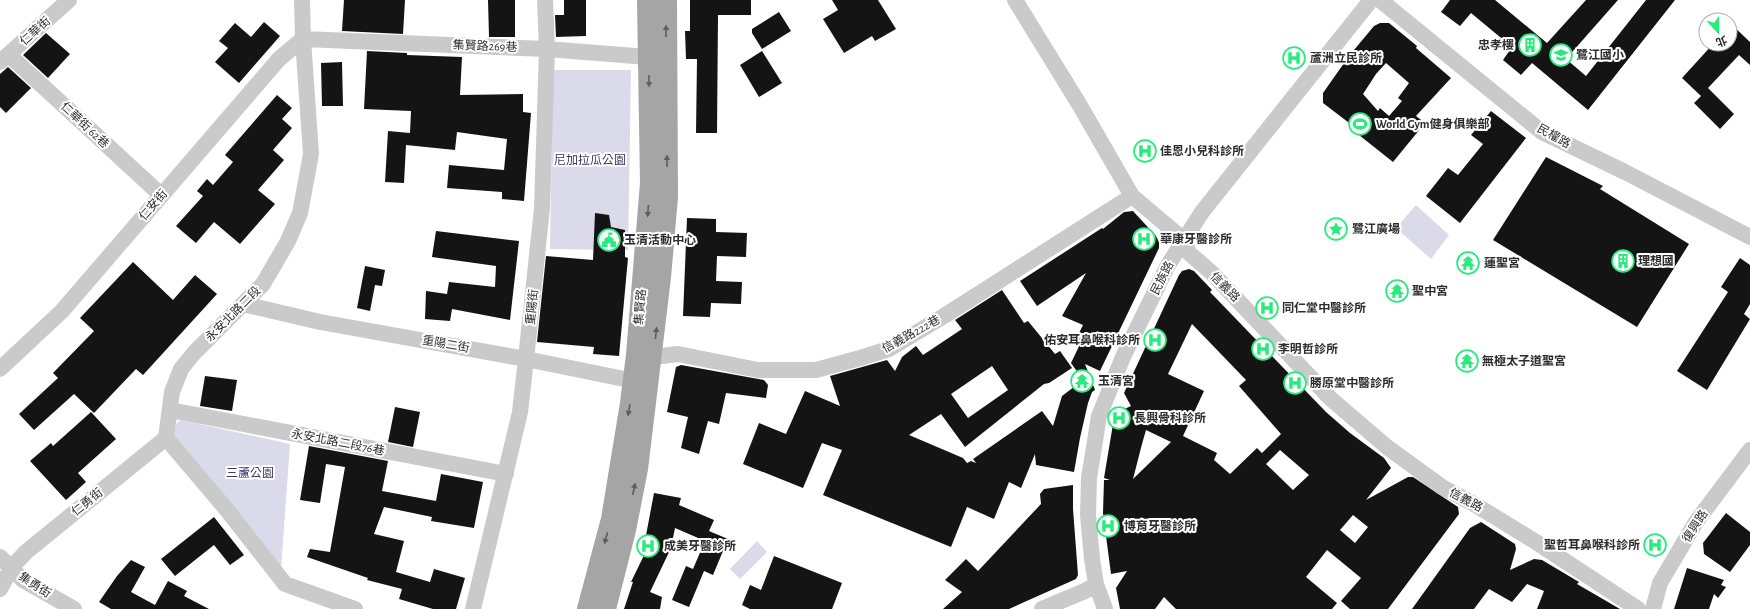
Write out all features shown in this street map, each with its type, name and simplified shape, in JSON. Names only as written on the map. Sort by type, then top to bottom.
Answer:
[{"type":"main road","name":"集賢路","points":[[644,356],[650,183],[647,0]]},
{"type":"main road","name":"集賢路","points":[[606,609],[626,530],[635,484],[640,382],[668,197],[666,0]]},
{"type":"main road","name":"集賢路","points":[[587,609],[611,519],[630,403],[640,382]]},
{"type":"street","name":"仁華街","points":[[4,58],[69,0]]},
{"type":"street","name":"永安北路二段","points":[[166,438],[172,392],[181,369],[194,353],[263,284],[288,241],[300,213],[311,154],[303,39],[302,0]]},
{"type":"street","name":"重陽街","points":[[473,609],[520,412],[542,208],[547,49],[545,0]]},
{"type":"street","name":"信義路","points":[[1015,0],[1079,104],[1132,196],[1183,239],[1189,253],[1248,309],[1321,389],[1362,426],[1442,487],[1474,504],[1530,538],[1638,609]]},
{"type":"street","name":"民族路","points":[[1105,609],[1096,584],[1088,515],[1089,478],[1099,416],[1123,357],[1168,265],[1183,239],[1202,212],[1371,0]]},
{"type":"street","name":"民權路","points":[[1380,0],[1542,132],[1625,172],[1750,237]]},
{"type":"street","name":"集賢路269巷","points":[[303,39],[547,49],[666,58]]},
{"type":"street","name":"仁安街","points":[[0,369],[62,311],[279,59],[303,39]]},
{"type":"street","name":"仁華街 62巷","points":[[4,58],[161,195]]},
{"type":"street","name":"信義路222巷","points":[[644,356],[678,354],[758,370],[816,370],[889,349],[944,316],[1132,196]]},
{"type":"street","name":"重陽二街","points":[[243,304],[320,322],[526,359],[640,382]]},
{"type":"street","name":"永安北路二段76巷","points":[[170,410],[506,474]]},
{"type":"street","points":[[166,438],[227,510],[285,584],[355,609]]},
{"type":"street","name":"仁勇街","points":[[0,589],[5,562],[26,552],[166,438]]},
{"type":"street","name":"復興路","points":[[1653,609],[1660,583],[1696,522],[1750,450]]},
{"type":"street","name":"集勇街","points":[[5,562],[23,580],[74,609]]},
{"type":"street","points":[[1042,609],[1085,591],[1096,584]]},
{"type":"green space","name":"尼加拉瓜公園","points":[[553,70],[631,70],[628,250],[550,249]]},
{"type":"green space","points":[[1416,205],[1449,235],[1431,259],[1396,228]]},
{"type":"green space","name":"三蘆公園","points":[[181,420],[290,444],[281,569],[174,437],[176,424]]},
{"type":"green space","points":[[757,541],[767,552],[740,579],[730,569]]},
{"type":"building","points":[[344,0],[405,0],[403,34],[342,31]]},
{"type":"building","points":[[488,0],[515,0],[515,37],[489,37]]},
{"type":"building","points":[[564,0],[586,0],[586,36],[556,37],[555,15],[564,15]]},
{"type":"building","points":[[690,0],[751,0],[751,15],[718,15],[717,133],[696,133],[697,59],[686,59],[685,31],[690,31]]},
{"type":"building","points":[[832,0],[878,0],[896,29],[875,41],[872,36],[844,53],[823,19],[838,10]]},
{"type":"building","points":[[1450,0],[1495,0],[1547,43],[1586,0],[1618,0],[1566,59],[1586,76],[1646,0],[1675,0],[1588,110],[1532,63],[1521,75],[1503,60],[1512,47],[1471,13],[1460,26],[1441,12]]},
{"type":"building","points":[[779,12],[791,31],[762,49],[752,33],[752,29]]},
{"type":"building","points":[[264,22],[280,36],[239,83],[215,62],[228,48],[219,41],[235,23],[251,37]]},
{"type":"building","points":[[1380,23],[1389,23],[1417,46],[1416,48],[1451,78],[1416,116],[1425,123],[1393,162],[1359,135],[1361,132],[1323,103],[1323,93],[1349,56],[1374,26]],"holes":[[[1386,63],[1409,83],[1398,98],[1402,101],[1389,116],[1380,108],[1378,111],[1363,94],[1376,74]]]},
{"type":"building","points":[[1738,31],[1750,42],[1750,65],[1739,55],[1708,88],[1734,114],[1720,129],[1694,103],[1701,96],[1682,78],[1706,52],[1738,52]]},
{"type":"building","points":[[46,33],[70,54],[48,78],[23,55]]},
{"type":"building","points":[[367,51],[407,53],[407,55],[462,57],[460,95],[523,94],[523,112],[531,113],[524,201],[502,199],[502,192],[447,188],[449,165],[504,170],[507,139],[457,132],[455,150],[406,145],[404,183],[385,182],[388,131],[410,133],[411,111],[364,109]]},
{"type":"building","points":[[762,51],[782,83],[759,97],[740,65]]},
{"type":"building","points":[[342,62],[343,106],[322,106],[321,63]]},
{"type":"building","points":[[8,67],[31,88],[6,113],[0,107],[0,74]]},
{"type":"building","points":[[277,95],[292,108],[282,119],[292,128],[273,150],[284,160],[258,190],[275,204],[240,244],[214,222],[196,243],[176,226],[203,196],[197,191],[207,179],[213,185],[233,162],[225,155]]},
{"type":"building","points":[[1491,111],[1526,138],[1460,223],[1426,196],[1448,168],[1458,175],[1483,144],[1471,135]]},
{"type":"building","points":[[1546,157],[1603,186],[1600,189],[1689,244],[1637,327],[1493,240]]},
{"type":"building","points":[[1133,211],[1156,236],[1159,242],[1159,248],[1100,371],[1085,364],[1095,390],[1092,392],[1088,403],[1074,472],[1036,465],[1035,454],[1021,488],[1009,482],[994,519],[967,507],[951,547],[823,495],[842,450],[822,443],[803,488],[743,464],[759,423],[786,434],[805,391],[840,406],[830,376],[887,360],[895,371],[902,357],[916,346],[923,355],[962,329],[955,320],[1002,290],[1024,323],[1028,321],[1055,354],[1060,351],[1072,368],[1049,383],[1044,384],[965,447],[941,414],[909,435],[963,458],[967,463],[971,461],[976,463],[973,459],[1042,411],[1053,426],[1062,396],[1083,380],[1071,363],[1081,342],[1076,339],[1083,325],[1062,316],[1086,273],[1037,306],[1020,281],[1102,228],[1103,229],[1124,212]],"holes":[[[992,366],[1008,390],[968,418],[951,394]]]},
{"type":"building","points":[[595,213],[609,215],[611,227],[625,230],[625,257],[628,258],[619,356],[593,354],[594,347],[537,342],[546,256],[593,260]]},
{"type":"building","points":[[687,218],[716,219],[716,232],[747,233],[746,257],[717,256],[716,281],[742,282],[741,304],[711,303],[710,317],[683,316]]},
{"type":"building","points":[[436,231],[519,241],[510,320],[452,309],[450,321],[425,319],[426,291],[447,294],[449,282],[495,287],[496,266],[432,257]]},
{"type":"building","points":[[1740,258],[1750,265],[1750,304],[1744,314],[1750,319],[1707,390],[1677,371],[1728,292],[1721,287]]},
{"type":"building","points":[[133,262],[173,300],[195,275],[217,294],[143,375],[136,369],[94,413],[74,394],[34,430],[19,414],[58,378],[53,373],[94,331],[80,318]]},
{"type":"building","points":[[365,266],[385,270],[382,286],[375,285],[370,311],[357,308]]},
{"type":"building","points":[[1189,269],[1194,271],[1212,290],[1210,292],[1326,412],[1350,433],[1384,458],[1391,468],[1366,500],[1408,477],[1413,477],[1458,507],[1459,514],[1388,609],[1350,609],[1341,601],[1361,578],[1327,550],[1306,577],[1337,603],[1332,609],[1176,609],[1164,597],[1155,609],[1120,609],[1116,588],[1127,571],[1111,574],[1103,513],[1104,480],[1110,480],[1104,478],[1114,418],[1118,412],[1131,406],[1124,393],[1182,271]],"holes":[[[1192,324],[1246,380],[1239,386],[1281,434],[1262,453],[1257,448],[1230,474],[1214,460],[1217,453],[1183,436],[1204,391],[1168,374]],[[1146,430],[1171,442],[1133,479]],[[1280,450],[1309,475],[1293,490],[1266,464]],[[1353,515],[1368,527],[1355,543],[1340,530]]]},
{"type":"building","points":[[681,365],[764,380],[768,385],[766,398],[726,393],[719,424],[708,421],[699,454],[681,448],[688,417],[667,412],[676,367]]},
{"type":"building","points":[[205,376],[237,380],[232,411],[200,406]]},
{"type":"building","points":[[395,407],[420,412],[413,447],[388,442]]},
{"type":"building","points":[[91,412],[116,439],[78,473],[86,482],[66,500],[30,461],[51,443],[53,446]]},
{"type":"building","points":[[309,446],[388,461],[382,491],[436,501],[441,474],[483,482],[474,528],[431,521],[432,517],[384,507],[374,534],[404,541],[396,572],[430,582],[434,569],[465,578],[456,609],[433,609],[399,599],[402,589],[367,580],[368,578],[307,557],[310,549],[330,552],[345,467],[326,464],[320,503],[300,500]]},
{"type":"building","points":[[1073,485],[1073,509],[1078,575],[1076,579],[1009,609],[943,609],[962,592],[945,580],[966,559],[978,571],[1041,504],[1040,494],[1044,489]]},
{"type":"building","points":[[654,493],[681,498],[679,505],[714,520],[709,531],[728,539],[713,575],[704,571],[689,607],[672,600],[686,566],[693,569],[705,541],[675,528],[671,548],[650,592],[662,597],[660,609],[624,609],[633,582],[631,582],[648,547],[644,546]]},
{"type":"building","points":[[1726,513],[1750,532],[1750,545],[1730,572],[1704,554],[1703,543]]},
{"type":"building","points":[[214,517],[244,555],[230,565],[214,545],[175,576],[161,559]]},
{"type":"building","points":[[1481,522],[1515,544],[1516,549],[1510,570],[1534,559],[1542,560],[1579,582],[1577,584],[1620,609],[1537,609],[1544,591],[1527,584],[1512,602],[1489,589],[1474,609],[1412,609],[1470,528]]},
{"type":"building","points":[[774,556],[842,583],[832,609],[750,609],[742,605],[750,585],[761,590]]},
{"type":"building","points":[[131,560],[145,567],[131,592],[155,605],[168,581],[187,591],[184,596],[209,609],[111,609],[99,602],[117,576]]},
{"type":"building","points":[[1687,568],[1724,580],[1721,585],[1726,587],[1718,598],[1714,594],[1709,609],[1674,609]]},
{"type":"place","name":"忠孝樓","points":[[1530,45]]},
{"type":"place","name":"鷺江國小","points":[[1561,55]]},
{"type":"place","name":"蘆洲立民診所","points":[[1294,58]]},
{"type":"place","name":"World Gym健身俱樂部","points":[[1360,124]]},
{"type":"place","name":"佳恩小兒科診所","points":[[1145,151]]},
{"type":"place","name":"鷺江廣場","points":[[1336,229]]},
{"type":"place","name":"華康牙醫診所","points":[[1144,239]]},
{"type":"place","name":"玉清活動中心","points":[[609,240]]},
{"type":"place","name":"理想國","points":[[1623,261]]},
{"type":"place","name":"蓮聖宮","points":[[1468,263]]},
{"type":"place","name":"聖中宮","points":[[1397,291]]},
{"type":"place","name":"同仁堂中醫診所","points":[[1267,308]]},
{"type":"place","name":"佑安耳鼻喉科診所","points":[[1155,340]]},
{"type":"place","name":"李明哲診所","points":[[1263,349]]},
{"type":"place","name":"無極太子道聖宮","points":[[1467,361]]},
{"type":"place","name":"玉清宮","points":[[1082,381]]},
{"type":"place","name":"勝原堂中醫診所","points":[[1295,383]]},
{"type":"place","name":"長興骨科診所","points":[[1119,418]]},
{"type":"place","name":"博育牙醫診所","points":[[1108,526]]},
{"type":"place","name":"聖哲耳鼻喉科診所","points":[[1655,545]]},
{"type":"place","name":"成美牙醫診所","points":[[648,546]]}]
